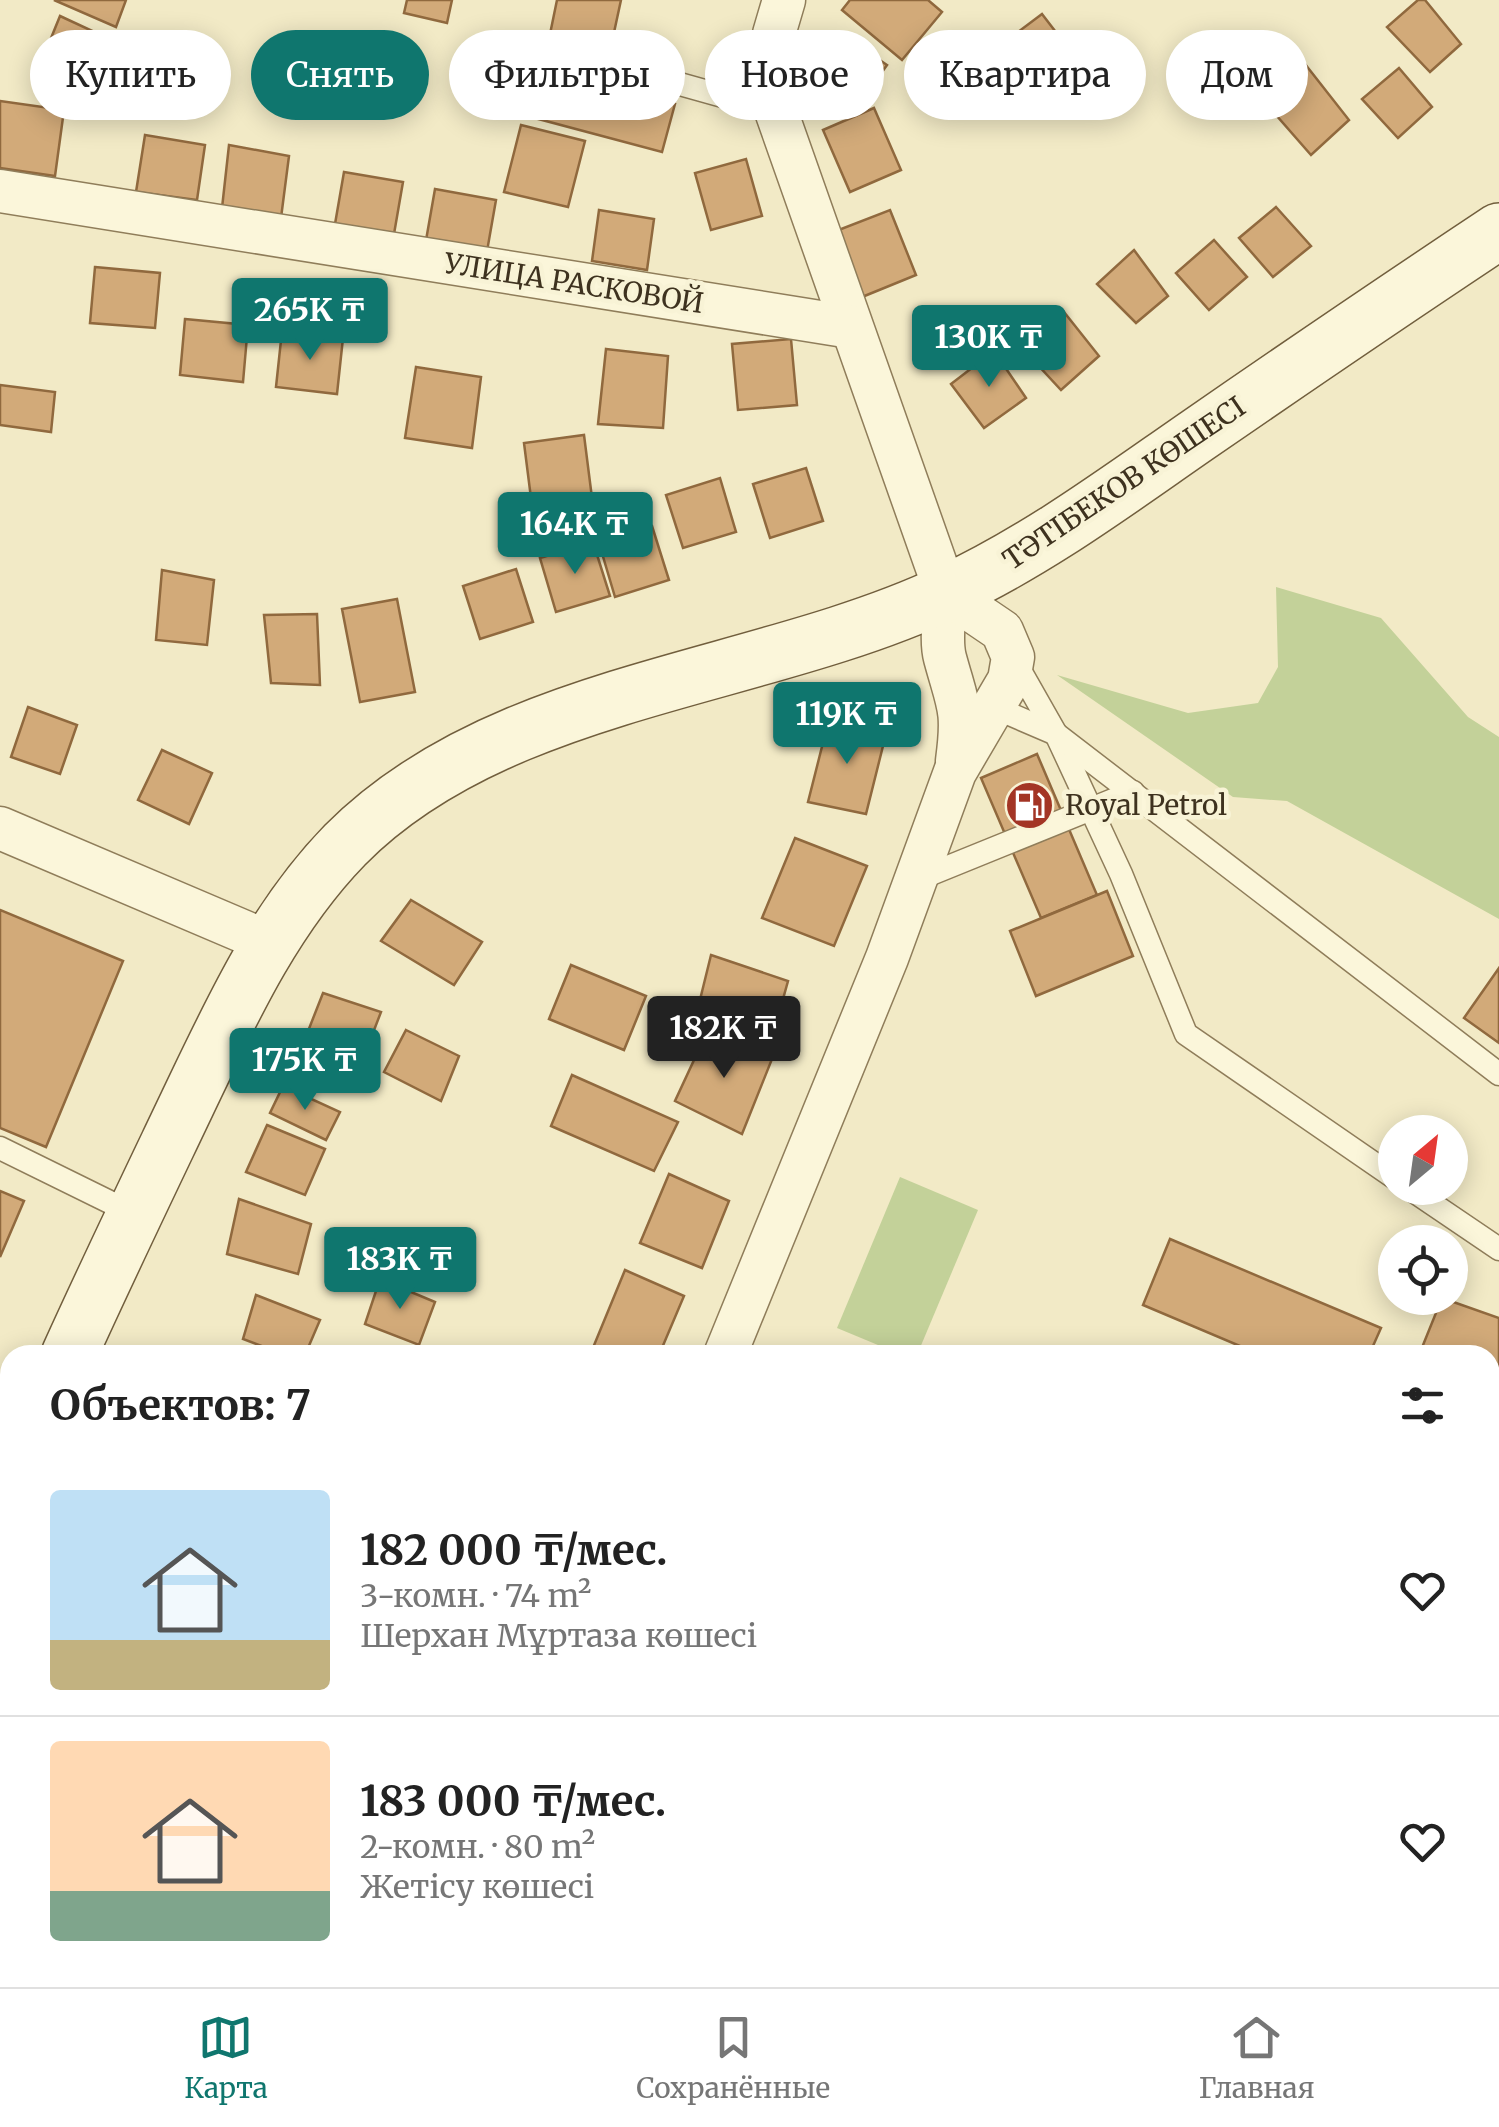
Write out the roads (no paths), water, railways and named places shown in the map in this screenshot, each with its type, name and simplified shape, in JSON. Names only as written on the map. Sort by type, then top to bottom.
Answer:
[{"type":"main road","name":"ТӘТІБЕКОВ КӨШЕСІ","points":[[73,1345],[268,942],[304,892],[348,842],[408,793],[487,750],[582,710],[869,625],[946,593],[1030,550],[1499,231]]},
{"type":"street","points":[[775,30],[784,0]]},
{"type":"street","points":[[779,120],[946,593],[944,655],[976,699]]},
{"type":"street","name":"УЛИЦА РАСКОВОЙ","points":[[0,191],[851,327]]},
{"type":"street","points":[[729,1345],[916,880],[956,772],[962,724],[976,699],[1010,680],[1013,657],[1002,630],[946,593]]},
{"type":"street","points":[[0,828],[268,942]]},
{"type":"lane","points":[[1013,657],[1056,734],[1092,811],[1186,1034],[1378,1166]]},
{"type":"lane","points":[[976,699],[1056,734],[1435,1029],[1499,1074]]},
{"type":"lane","points":[[916,880],[1133,792]]},
{"type":"lane","points":[[0,1148],[134,1214]]},
{"type":"lane","points":[[1435,1205],[1499,1249]]},
{"type":"place","name":"Royal Petrol","points":[[1030,805]]}]
